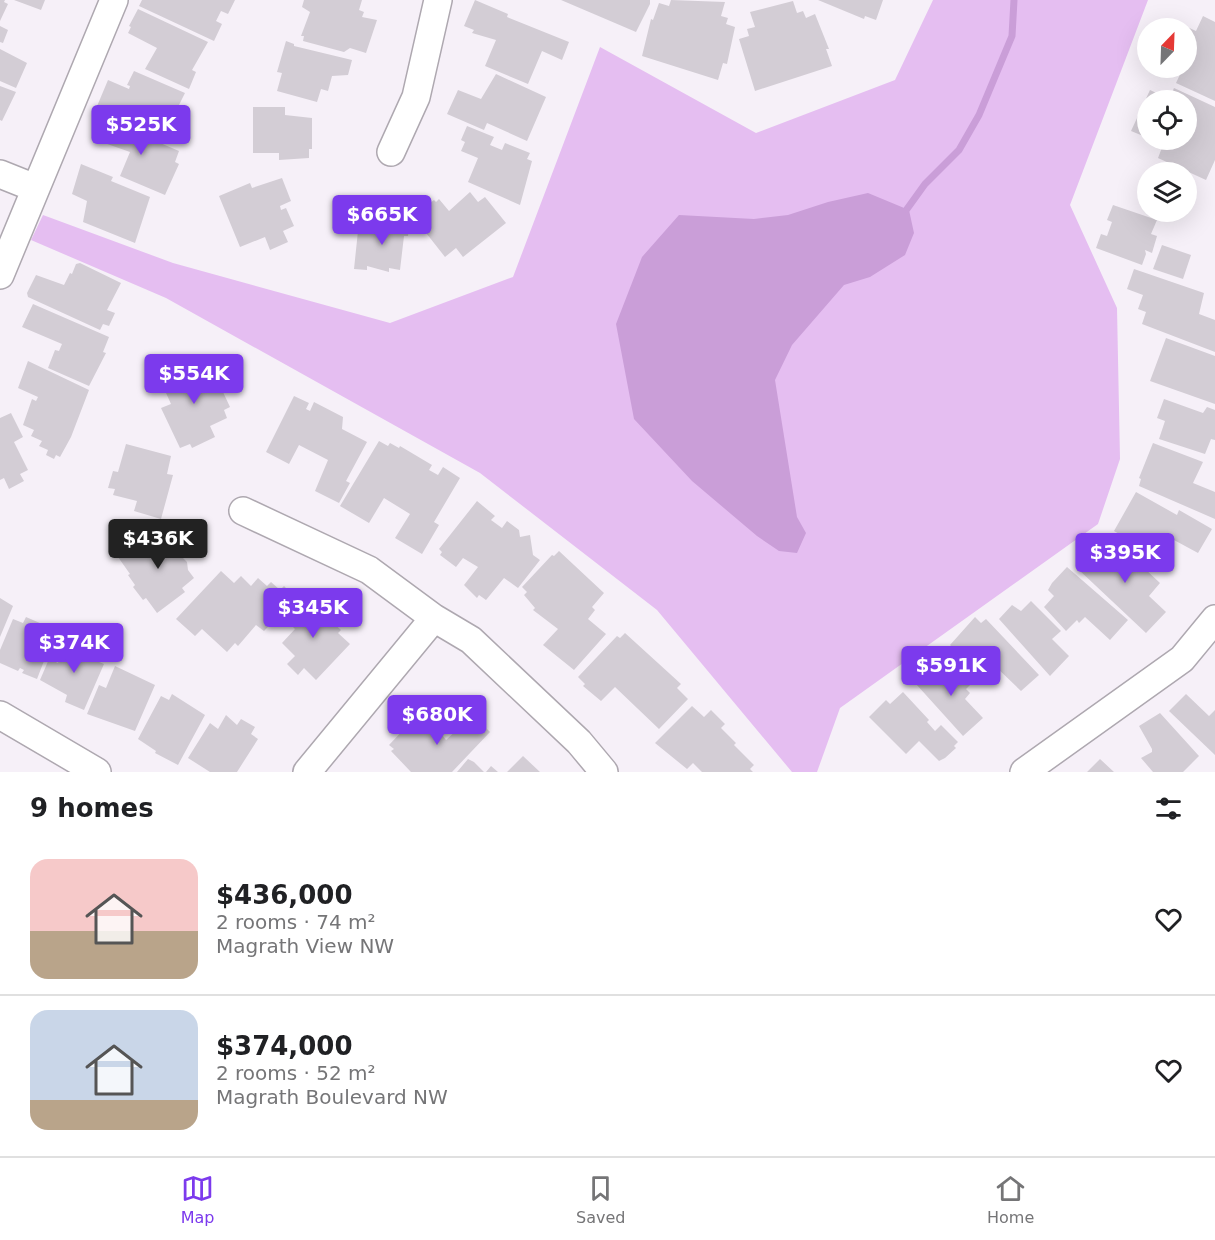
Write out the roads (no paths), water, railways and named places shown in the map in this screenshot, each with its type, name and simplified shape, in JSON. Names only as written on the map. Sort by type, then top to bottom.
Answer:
[{"type":"street","points":[[0,275],[11,212],[35,188],[114,0]]},
{"type":"street","points":[[391,152],[416,97],[438,0]]},
{"type":"street","points":[[0,174],[35,188]]},
{"type":"street","points":[[243,511],[369,570],[434,618],[471,640],[579,742],[604,772]]},
{"type":"street","points":[[308,772],[434,618]]},
{"type":"street","points":[[1024,772],[1182,659],[1215,619]]},
{"type":"street","points":[[0,715],[97,772]]},
{"type":"waterway","points":[[907,209],[925,184],[959,150],[979,115],[1012,36],[1014,0]]}]
